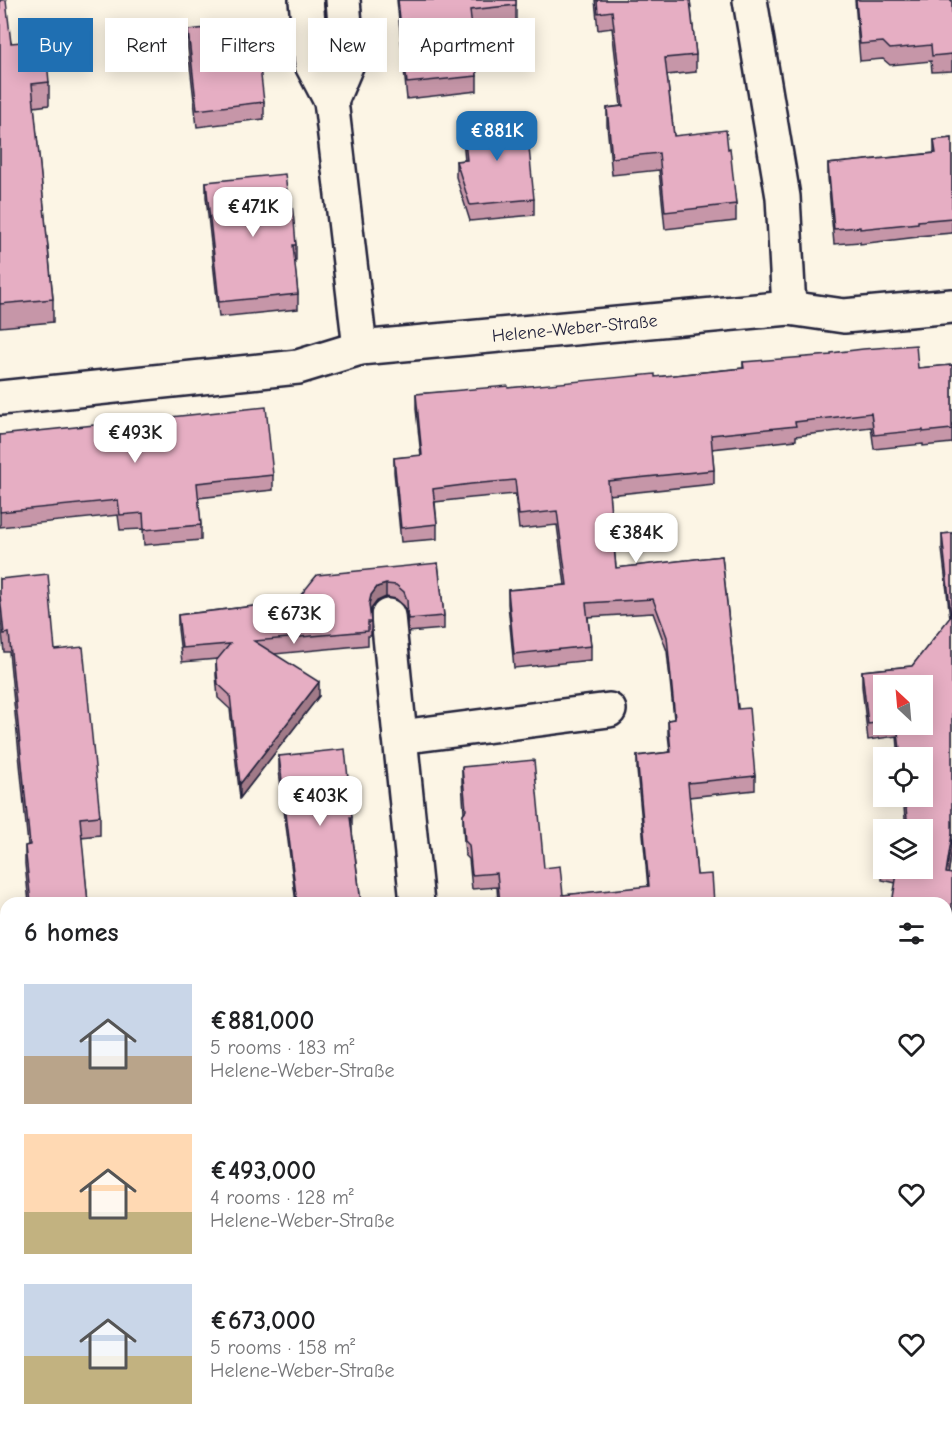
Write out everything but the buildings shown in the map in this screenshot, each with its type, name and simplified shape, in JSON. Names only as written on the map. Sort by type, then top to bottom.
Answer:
[{"type":"street","points":[[306,0],[312,65],[331,101],[360,348]]},
{"type":"street","points":[[331,101],[348,61],[343,0]]},
{"type":"street","points":[[750,0],[783,197],[789,308]]},
{"type":"street","name":"Helene-Weber-Straße","points":[[0,398],[298,368],[360,348],[789,308],[844,316],[952,306]]},
{"type":"street","points":[[388,616],[416,897]]},
{"type":"street","points":[[400,737],[609,711]]}]
